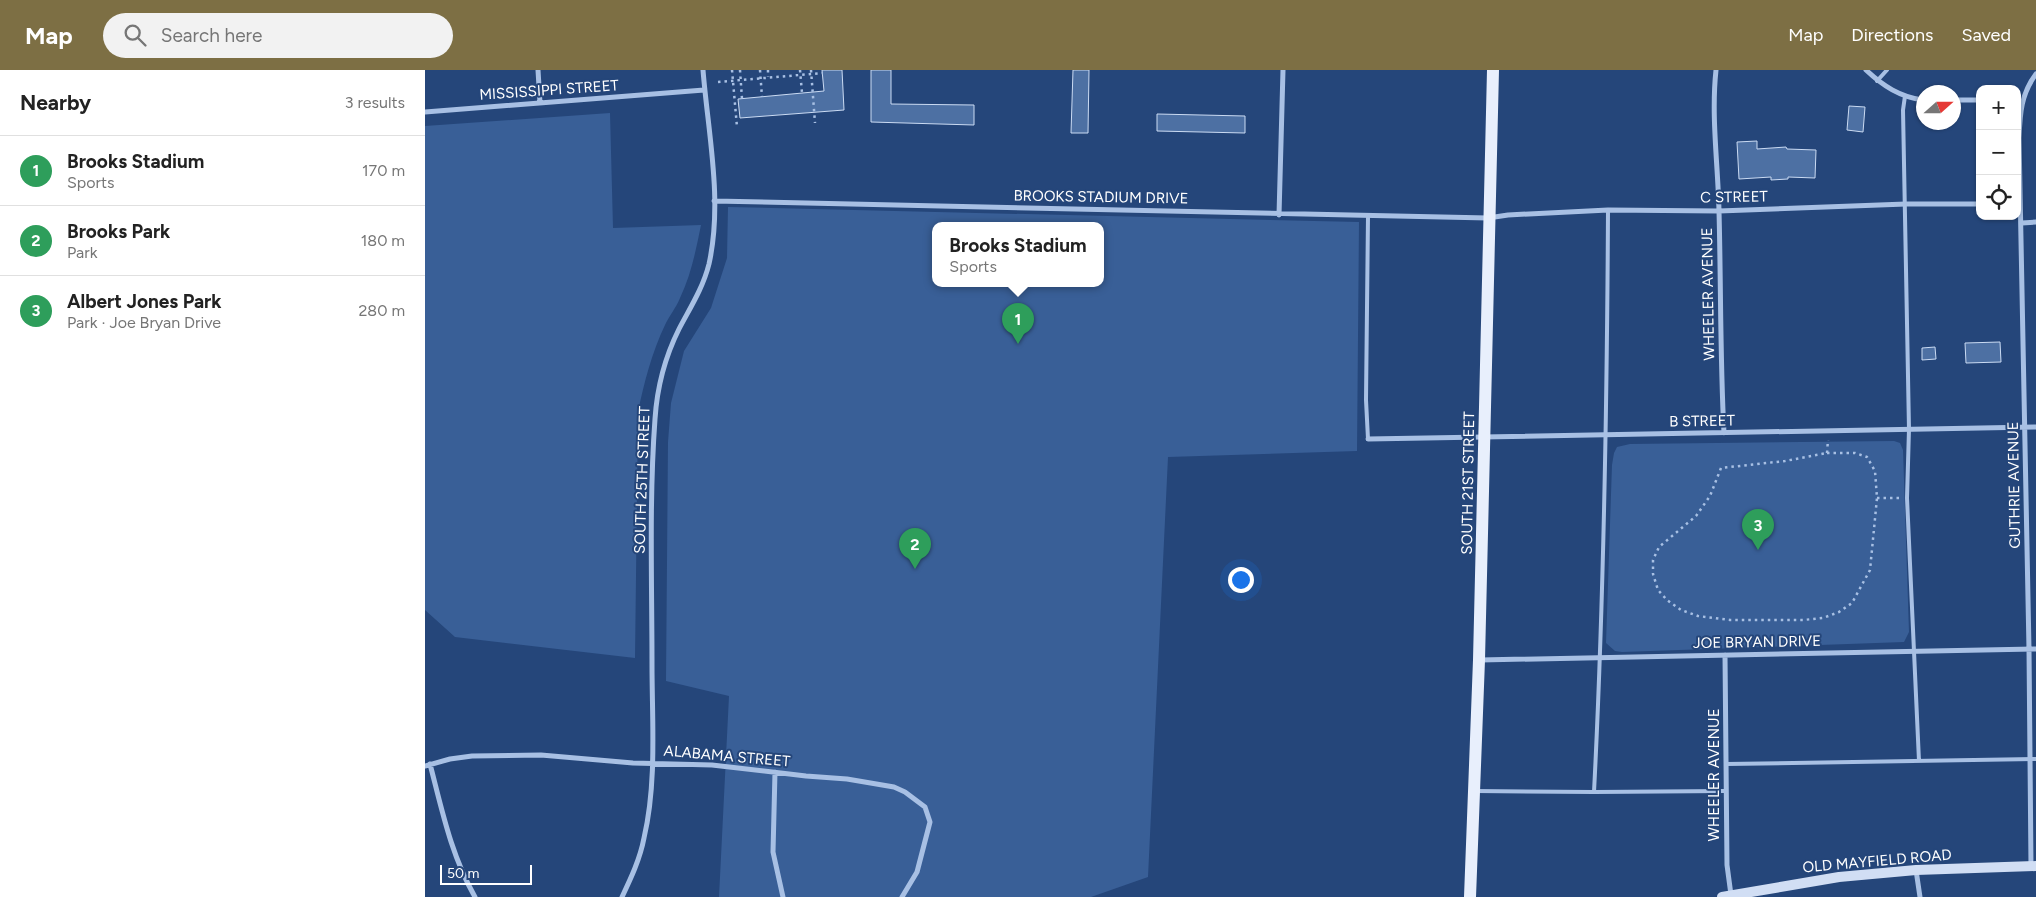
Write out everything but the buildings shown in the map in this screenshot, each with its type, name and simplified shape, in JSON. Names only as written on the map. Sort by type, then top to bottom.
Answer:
[{"type":"main road","name":"SOUTH 21ST STREET","points":[[1469,897],[1479,660],[1493,70]]},
{"type":"street","points":[[538,70],[540,103]]},
{"type":"street","name":"SOUTH 25TH STREET","points":[[622,897],[637,863],[644,837],[650,797],[652,515],[655,418],[662,373],[708,266],[714,230],[714,201],[703,70]]},
{"type":"street","points":[[1279,215],[1283,70]]},
{"type":"street","name":"WHEELER AVENUE","points":[[1716,70],[1715,124],[1719,211],[1721,384],[1724,433]]},
{"type":"street","points":[[1866,70],[1877,81],[1905,96],[1916,98]]},
{"type":"street","points":[[2021,98],[2027,85],[2036,74]]},
{"type":"street","name":"MISSISSIPPI STREET","points":[[425,112],[705,90]]},
{"type":"street","points":[[1961,100],[1976,100]]},
{"type":"street","name":"GUTHRIE AVENUE","points":[[2019,130],[2019,175]]},
{"type":"street","name":"BROOKS STADIUM DRIVE","points":[[714,201],[1224,212],[1279,215],[1488,218]]},
{"type":"street","name":"C STREET","points":[[1488,218],[1507,215],[1608,210],[1719,211],[1906,204],[1976,204]]},
{"type":"street","name":"GUTHRIE AVENUE","points":[[2021,217],[2029,649],[2033,759],[2033,867]]},
{"type":"street","points":[[2022,223],[2036,222]]},
{"type":"street","name":"B STREET","points":[[1368,440],[1485,436],[2036,427]]},
{"type":"street","name":"JOE BRYAN DRIVE","points":[[1479,660],[2036,649]]},
{"type":"street","name":"WHEELER AVENUE","points":[[1725,655],[1726,896]]},
{"type":"street","name":"ALABAMA STREET","points":[[428,765],[472,756],[518,754],[713,765],[881,784],[905,792],[925,807],[931,822],[922,859],[911,885],[902,897]]},
{"type":"street","points":[[428,765],[452,849],[463,876],[475,897]]},
{"type":"street","points":[[775,772],[773,852],[783,897]]},
{"type":"street","name":"OLD MAYFIELD ROAD","points":[[1726,896],[1839,877],[1916,870],[2033,867]]},
{"type":"street","points":[[1916,870],[1920,897]]},
{"type":"lane","points":[[1877,81],[1887,70]]},
{"type":"lane","points":[[1905,96],[1903,110],[1909,429],[1907,498],[1919,761]]},
{"type":"lane","points":[[1594,792],[1601,658],[1607,435],[1608,210]]},
{"type":"lane","points":[[1367,216],[1366,400],[1368,440]]},
{"type":"lane","points":[[1726,764],[2033,759]]},
{"type":"lane","points":[[1474,791],[1726,791]]},
{"type":"path","points":[[732,70],[737,126]]},
{"type":"path","points":[[741,70],[742,99]]},
{"type":"path","points":[[760,70],[762,97]]},
{"type":"path","points":[[768,70],[768,77]]},
{"type":"path","points":[[801,70],[802,93]]},
{"type":"path","points":[[718,82],[811,72],[823,73]]},
{"type":"path","points":[[811,72],[815,123]]},
{"type":"path","points":[[1827,453],[1829,431]]},
{"type":"path","points":[[1827,453],[1855,453],[1867,457],[1875,471],[1877,498],[1870,570],[1852,603],[1839,612],[1823,618],[1803,620],[1714,618],[1681,610],[1667,600],[1658,590],[1653,574],[1653,560],[1659,547],[1696,516],[1710,496],[1721,468],[1785,461],[1827,453]]},
{"type":"path","points":[[1877,498],[1907,498]]},
{"type":"shaded area","points":[[610,113],[613,228],[701,225],[687,280],[652,357],[638,412],[635,658],[455,637],[425,610],[425,126]]},
{"type":"shaded area","points":[[728,207],[1359,222],[1357,451],[1168,457],[1148,877],[1091,897],[719,897],[729,696],[666,681],[668,442],[671,403],[684,351],[711,308],[727,258]]},
{"type":"shaded area","points":[[1894,441],[1900,443],[1903,450],[1909,632],[1904,642],[1622,652],[1615,651],[1606,643],[1612,465],[1617,447],[1630,444]]},
{"type":"place","name":"Brooks Stadium","points":[[1018,344]]},
{"type":"place","name":"Albert Jones Park","points":[[1758,550]]},
{"type":"place","name":"Brooks Park","points":[[915,569]]}]
